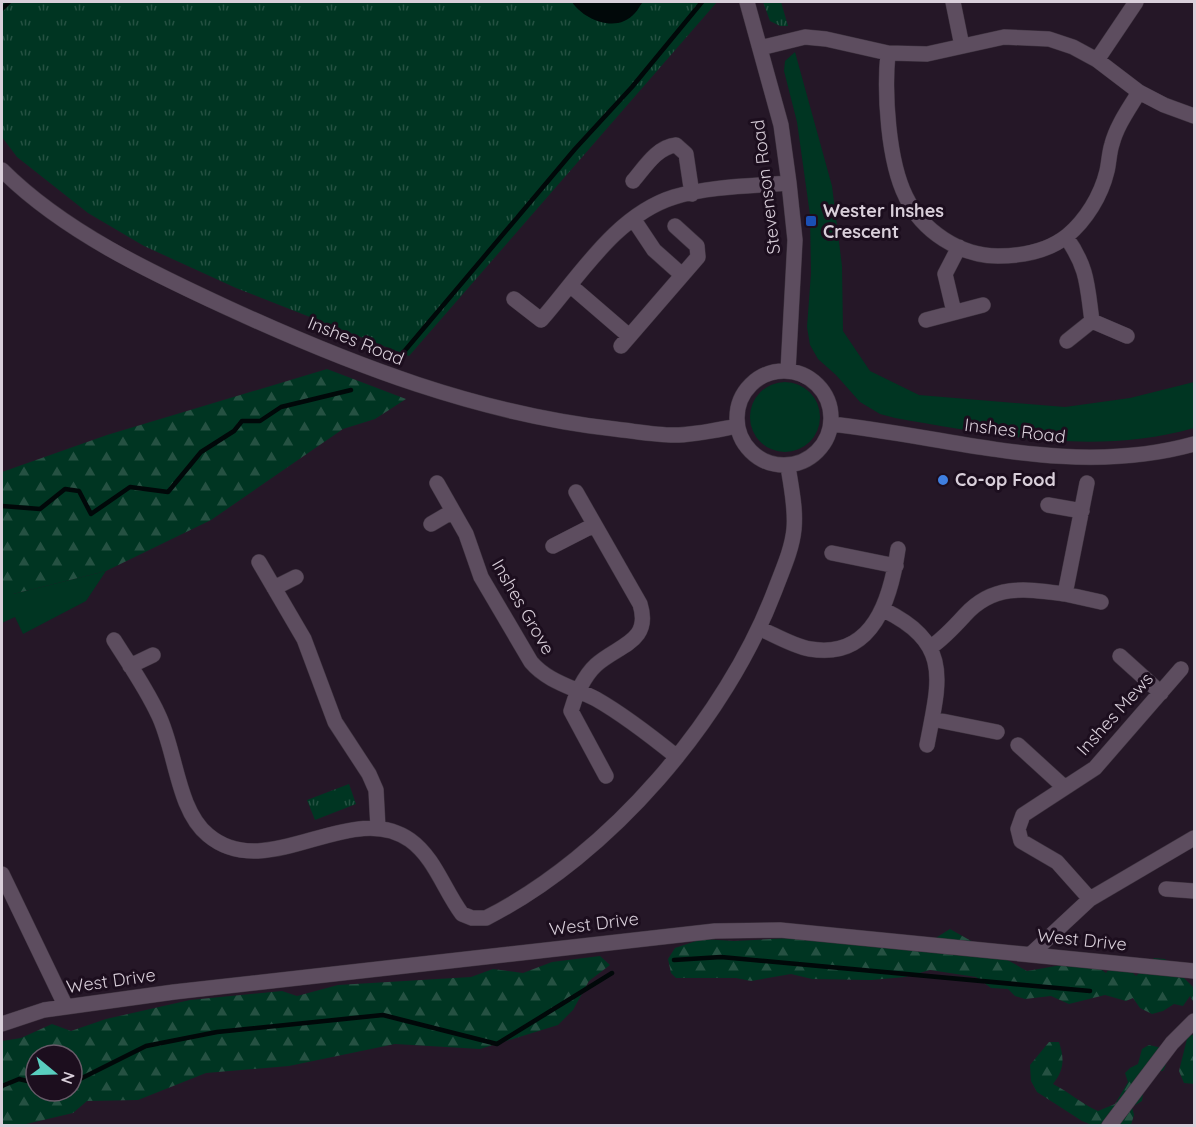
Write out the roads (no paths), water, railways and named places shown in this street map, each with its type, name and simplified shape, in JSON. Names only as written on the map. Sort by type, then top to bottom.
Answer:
[{"type":"street","name":"Stevenson Road","points":[[747,2],[781,124],[789,183],[795,240],[788,371]]},
{"type":"street","points":[[953,2],[962,46]]},
{"type":"street","points":[[1097,60],[1136,2]]},
{"type":"street","points":[[760,48],[805,37],[826,39],[888,53],[927,54],[1004,37],[1041,38],[1073,47],[1097,60],[1139,92],[1194,116]]},
{"type":"street","points":[[888,53],[886,99],[898,174],[905,197],[918,216],[940,237],[959,247],[989,256],[1012,256],[1037,251],[1066,237],[1084,218],[1099,196],[1118,127],[1139,92]]},
{"type":"street","points":[[633,181],[660,151],[667,146],[676,145],[686,154],[692,194]]},
{"type":"street","name":"Inshes Road","points":[[2,170],[36,200],[95,239],[161,278],[278,331],[405,381],[508,412],[571,424],[673,435],[736,426]]},
{"type":"street","points":[[514,299],[541,321],[601,247],[634,220],[674,197],[789,183]]},
{"type":"street","points":[[634,220],[654,250],[682,275]]},
{"type":"street","points":[[571,286],[625,341],[698,257],[697,246],[675,226]]},
{"type":"street","points":[[1066,237],[1081,259],[1086,276],[1092,321]]},
{"type":"street","points":[[954,312],[945,274],[959,247]]},
{"type":"street","points":[[926,320],[983,305]]},
{"type":"street","points":[[1092,321],[1127,336]]},
{"type":"street","points":[[1067,341],[1092,321]]},
{"type":"street","points":[[788,371],[809,379],[825,394],[830,408],[831,424],[826,439],[817,452],[804,462],[788,466],[760,460],[741,440],[736,426],[736,412],[748,386],[760,377],[774,372],[788,371]]},
{"type":"street","name":"Inshes Road","points":[[831,424],[1017,454],[1089,459],[1172,450],[1194,444]]},
{"type":"street","points":[[114,639],[158,713],[169,737],[185,799],[195,820],[208,836],[228,847],[252,852],[351,831],[378,828],[409,839],[426,855],[462,914],[472,918],[486,918],[568,867],[626,817],[676,757],[741,663],[759,628],[794,531],[794,508],[788,466]]},
{"type":"street","name":"Inshes Grove","points":[[437,483],[466,534],[481,577],[531,662],[539,671],[643,730],[676,757]]},
{"type":"street","points":[[1065,594],[1088,483]]},
{"type":"street","points":[[576,492],[640,604],[644,616],[638,635],[594,667],[572,704],[572,717],[606,776]]},
{"type":"street","points":[[1048,505],[1082,511]]},
{"type":"street","points":[[432,524],[453,511]]},
{"type":"street","points":[[553,546],[594,525]]},
{"type":"street","points":[[759,628],[809,649],[829,650],[858,640],[873,626],[884,610],[896,566],[898,549]]},
{"type":"street","points":[[832,553],[896,566]]},
{"type":"street","points":[[259,562],[304,639],[335,722],[369,774],[376,790],[378,828]]},
{"type":"street","points":[[274,588],[296,577]]},
{"type":"street","points":[[931,647],[982,600],[999,591],[1015,588],[1065,594],[1101,602]]},
{"type":"street","points":[[884,610],[903,620],[931,647],[937,667],[938,687],[927,746]]},
{"type":"street","points":[[130,666],[153,655]]},
{"type":"street","points":[[1120,656],[1161,693]]},
{"type":"street","name":"Inshes Mews","points":[[1090,899],[1057,862],[1021,841],[1018,829],[1023,815],[1095,768],[1181,669]]},
{"type":"street","points":[[932,719],[997,732]]},
{"type":"street","points":[[1018,745],[1065,787]]},
{"type":"street","points":[[1031,954],[1090,899],[1194,838]]},
{"type":"street","points":[[2,874],[66,1008]]},
{"type":"street","points":[[1166,889],[1194,891]]},
{"type":"street","name":"West Drive","points":[[2,1024],[44,1011],[174,992],[715,931],[780,930],[1194,971]]},
{"type":"street","points":[[1109,1125],[1172,1043],[1194,1021]]},
{"type":"waterway","points":[[2,9],[9,2]]},
{"type":"waterway","points":[[402,354],[575,149],[632,87],[702,2]]},
{"type":"waterway","points":[[2,506],[40,509],[65,489],[79,491],[91,514],[130,487],[168,492],[201,452],[234,431],[242,421],[260,421],[281,407],[351,390]]},
{"type":"waterway","points":[[674,960],[721,957],[1090,991]]},
{"type":"waterway","points":[[84,1077],[146,1046],[217,1032],[383,1015],[497,1044],[612,973]]},
{"type":"waterway","points":[[2,1086],[19,1079],[24,1080]]},
{"type":"place","name":"Wester Inshes Crescent","points":[[811,221]]},
{"type":"place","name":"Co-op Food","points":[[943,480]]}]
